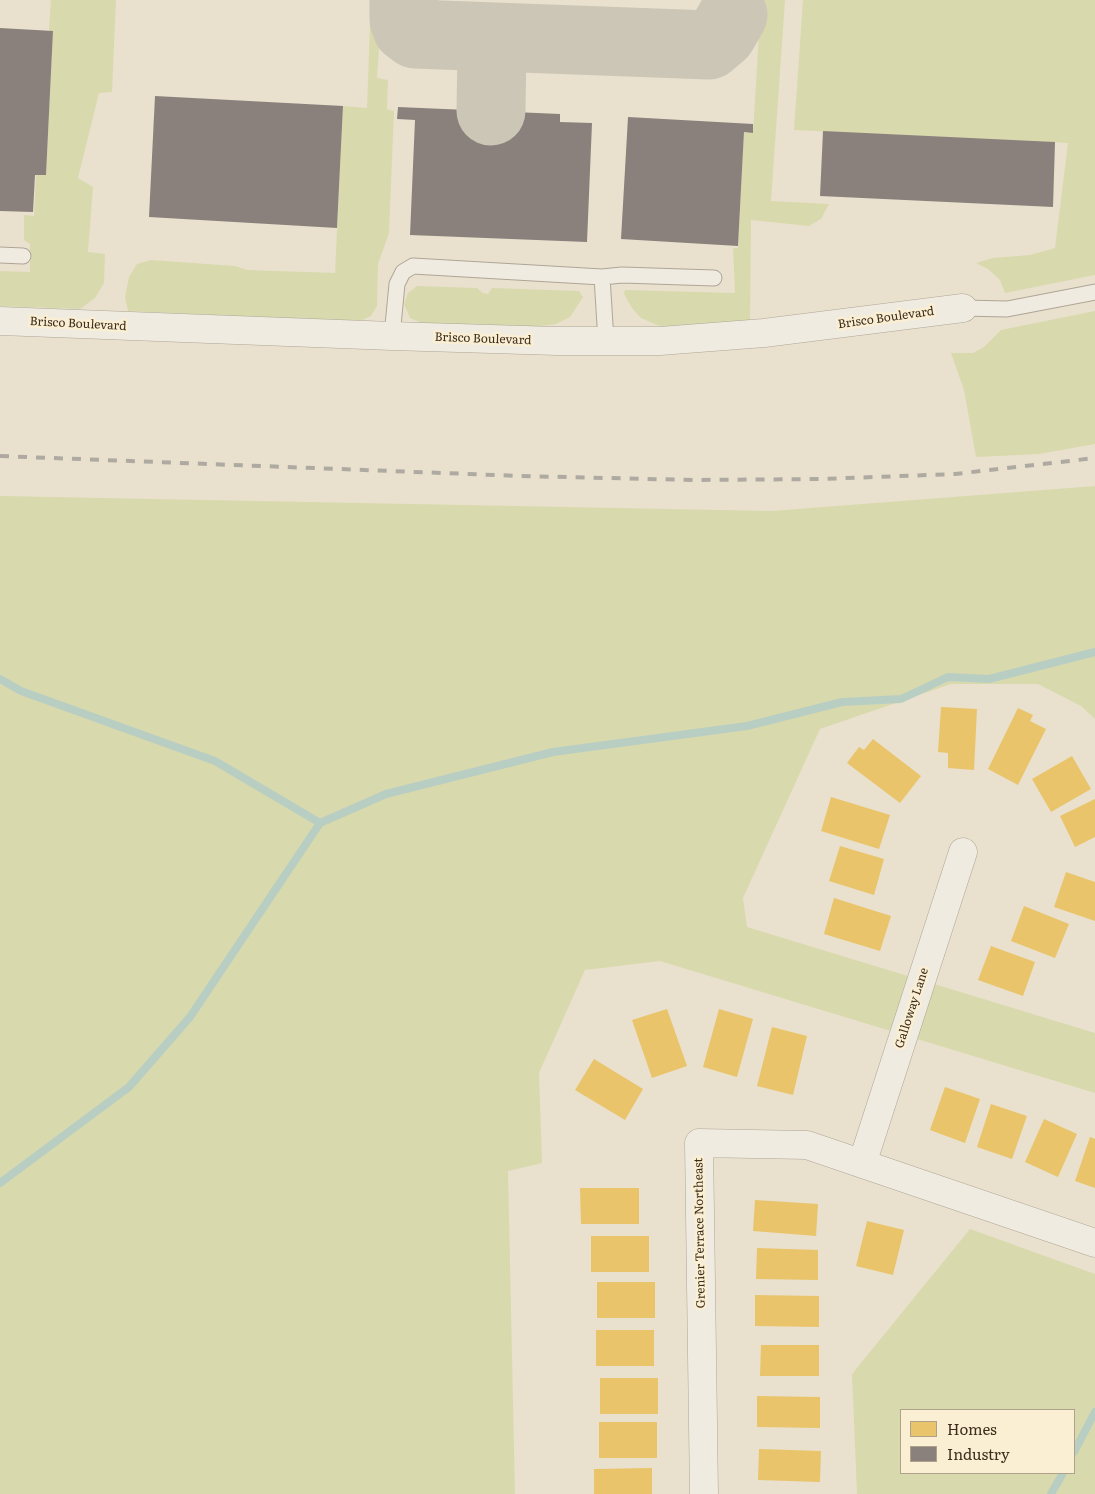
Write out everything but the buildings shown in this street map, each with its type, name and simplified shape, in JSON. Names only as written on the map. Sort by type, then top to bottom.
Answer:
[{"type":"street","name":"Brisco Boulevard","points":[[0,321],[392,336],[660,341],[764,333],[963,308]]},
{"type":"street","name":"Galloway Lane","points":[[862,1164],[963,852]]},
{"type":"street","name":"Grenier Terrace Northeast","points":[[704,1494],[699,1143],[807,1145],[1095,1243]]},
{"type":"lane","points":[[0,255],[23,256]]},
{"type":"lane","points":[[392,336],[398,284],[403,272],[413,266],[602,277],[622,275],[714,278]]},
{"type":"lane","points":[[602,277],[606,341]]},
{"type":"lane","points":[[963,308],[1008,309],[1095,292]]},
{"type":"green space","points":[[51,0],[116,0],[112,92],[99,93],[78,178],[93,187],[88,252],[105,254],[104,283],[95,298],[80,309],[0,306],[0,271],[30,272],[30,244],[24,240],[24,215],[34,216],[36,175],[46,175],[53,31],[49,31]]},
{"type":"green space","points":[[761,0],[785,0],[771,201],[829,204],[821,219],[809,226],[751,220],[750,323],[674,329],[657,325],[641,318],[632,308],[624,294],[625,290],[735,293],[733,248],[738,248],[744,132],[753,133]]},
{"type":"green space","points":[[803,0],[1095,0],[1095,275],[1005,293],[1000,280],[988,269],[976,263],[993,258],[1030,255],[1055,248],[1068,143],[794,130]]},
{"type":"green space","points":[[375,20],[381,20],[377,78],[388,80],[387,109],[394,111],[389,233],[378,264],[377,306],[371,316],[358,322],[128,311],[125,297],[129,277],[137,264],[151,260],[235,266],[247,270],[335,273],[343,106],[367,108],[370,25]]},
{"type":"green space","points":[[417,286],[477,288],[483,293],[488,294],[492,288],[579,291],[583,297],[570,317],[556,324],[542,326],[540,329],[420,325],[420,322],[410,318],[404,304],[408,293]]},
{"type":"green space","points":[[1095,311],[1095,444],[1039,454],[976,457],[964,390],[951,353],[973,353],[984,347],[1001,330]]},
{"type":"green space","points":[[1095,486],[1095,719],[1081,706],[1038,684],[951,684],[820,729],[743,898],[747,927],[1095,1033],[1095,1093],[660,961],[585,970],[539,1073],[542,1163],[508,1171],[515,1494],[0,1494],[0,496],[772,511]]},
{"type":"green space","points":[[970,1229],[1095,1274],[1095,1494],[857,1494],[852,1374]]},
{"type":"waterway","points":[[0,1183],[129,1087],[190,1017],[320,823],[386,794],[553,752],[747,726],[842,702],[901,699],[948,677],[989,679],[1095,652]]},
{"type":"waterway","points":[[0,679],[21,691],[215,761],[320,823]]},
{"type":"waterway","points":[[1075,1450],[1095,1412]]},
{"type":"waterway","points":[[1051,1494],[1062,1474]]},
{"type":"taxiway","points":[[404,0],[404,20],[407,28],[415,34],[709,45],[722,34],[733,15]]},
{"type":"taxiway","points":[[480,37],[485,39],[492,48],[491,111]]},
{"type":"railway","points":[[0,456],[521,476],[694,480],[822,479],[955,474],[1095,458]]}]
